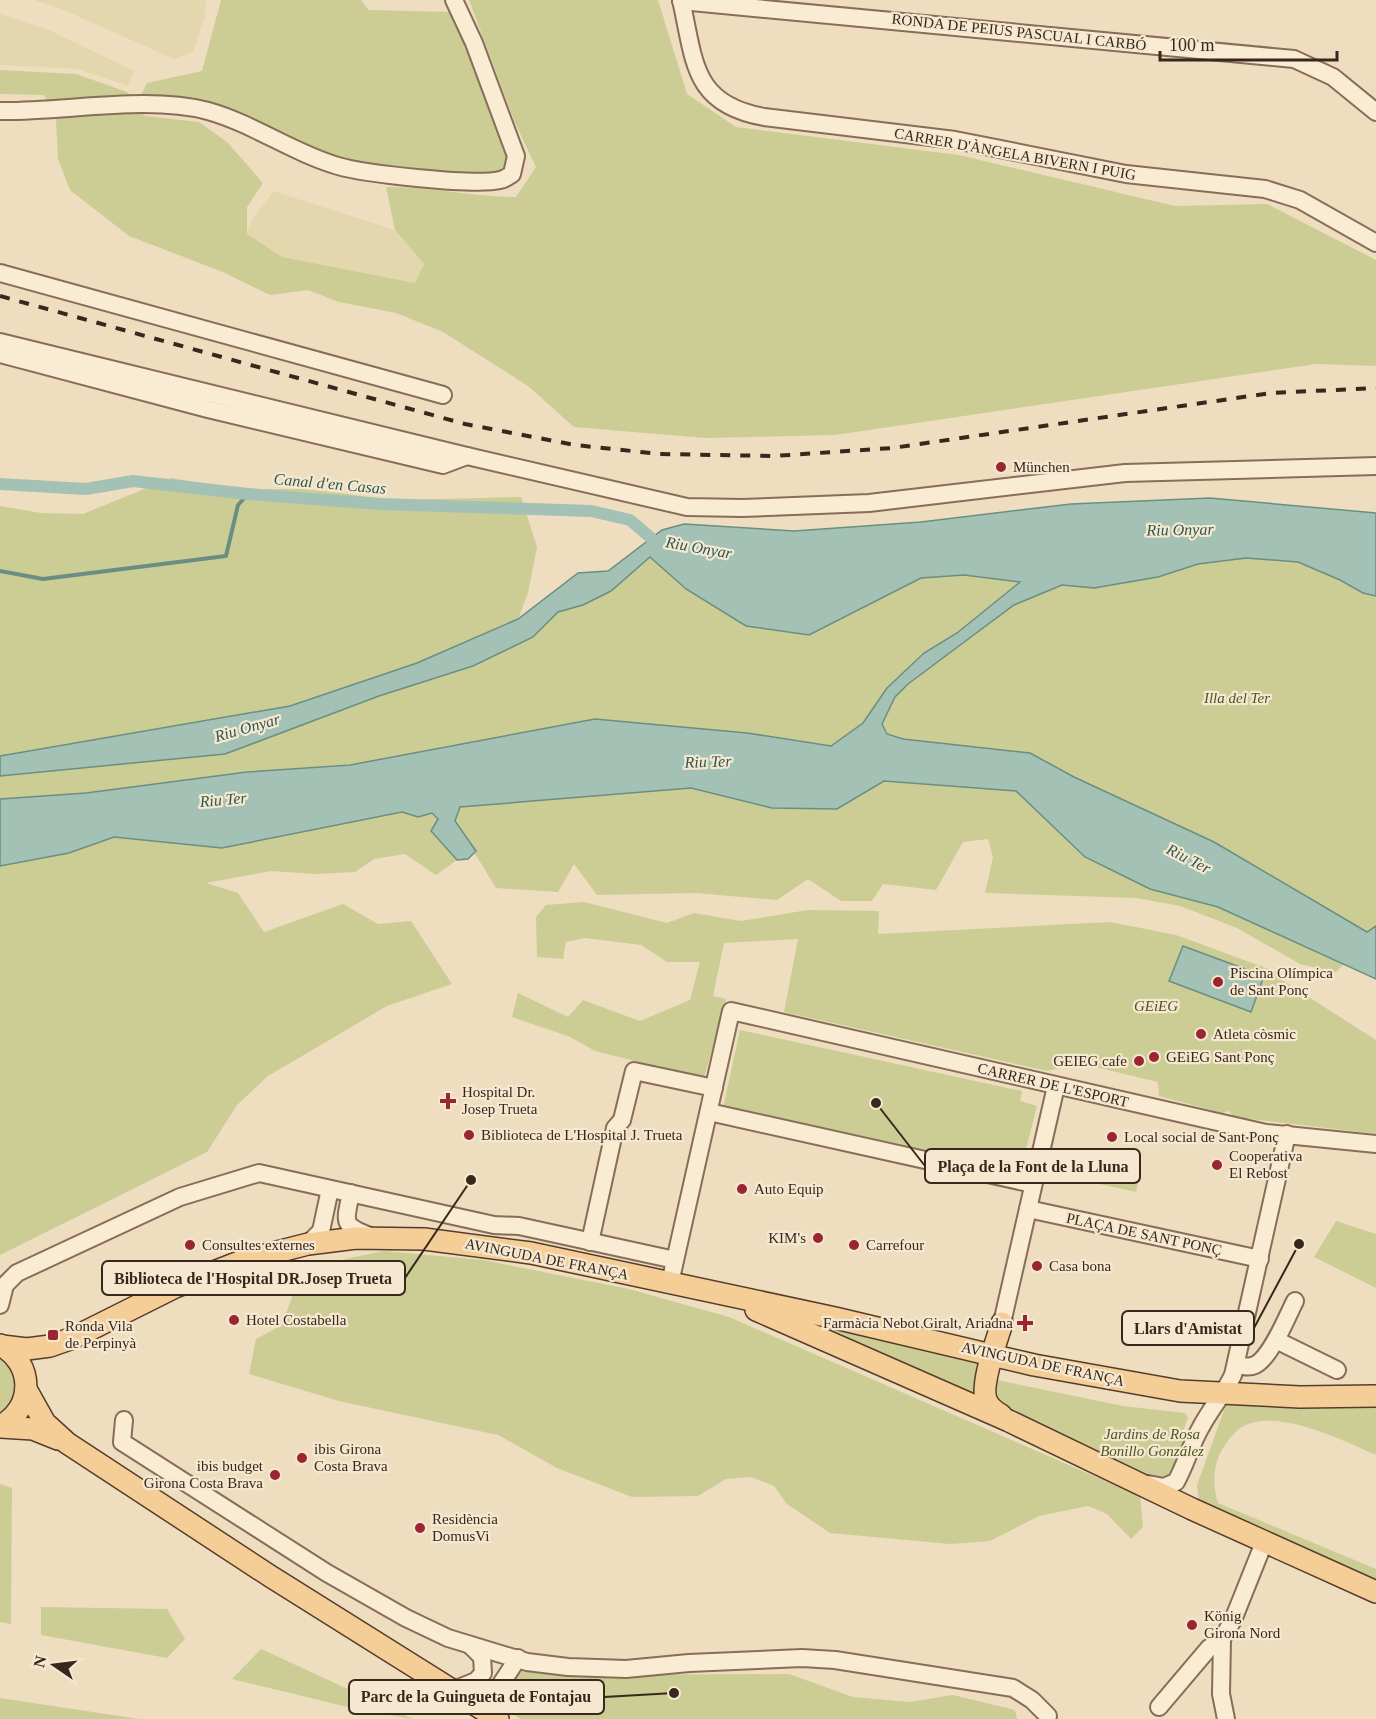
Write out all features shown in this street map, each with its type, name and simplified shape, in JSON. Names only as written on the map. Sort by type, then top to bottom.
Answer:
[{"type":"main road","name":"AVINGUDA DE FRANÇA","points":[[1,1345],[38,1349],[73,1338],[138,1304],[205,1274],[242,1261],[308,1245],[376,1238],[424,1239],[498,1248],[714,1292],[992,1353],[1034,1365],[1180,1391],[1300,1397],[1376,1396]]},
{"type":"main road","name":"AVINGUDA DE FRANÇA","points":[[714,1292],[1009,1421],[1376,1592]]},
{"type":"main road","points":[[1002,1323],[992,1353],[986,1385],[987,1402],[1009,1421]]},
{"type":"main road","points":[[1002,1323],[1014,1354],[1034,1365]]},
{"type":"main road","name":"AVINGUDA DE FRANÇA","points":[[0,1426],[20,1410],[26,1386],[39,1366],[73,1338]]},
{"type":"main road","points":[[1,1345],[19,1361],[26,1386],[45,1424],[67,1443],[498,1719]]},
{"type":"main road","points":[[986,1385],[999,1372],[1011,1367],[1034,1365]]},
{"type":"main road","points":[[0,1426],[33,1429],[67,1443]]},
{"type":"street","points":[[0,111],[40,112],[151,105],[207,111],[259,130],[337,166],[358,171],[476,182],[502,180],[512,174],[516,156],[474,43],[454,0]]},
{"type":"street","name":"RONDA DE PEIUS PASCUAL I CARBÓ","points":[[681,0],[1294,59],[1333,76],[1376,112]]},
{"type":"street","name":"CARRER D'ÀNGELA BIVERN I PUIG","points":[[681,0],[706,87],[722,104],[736,110],[764,117],[955,140],[1126,174],[1265,189],[1300,200],[1376,243]]},
{"type":"street","points":[[0,273],[443,395]]},
{"type":"street","points":[[0,342],[667,503],[719,508],[869,503],[1125,473],[1376,466]]},
{"type":"street","points":[[0,354],[208,409],[442,465],[468,456]]},
{"type":"street","name":"CARRER DE L'ESPORT","points":[[714,1088],[731,1011],[1266,1133],[1376,1144]]},
{"type":"street","points":[[590,1242],[615,1128],[622,1120],[634,1071],[714,1088],[670,1283]]},
{"type":"street","points":[[1002,1323],[1056,1086]]},
{"type":"street","points":[[709,1112],[1034,1184]]},
{"type":"street","points":[[1138,1483],[1172,1485],[1182,1471],[1215,1402],[1225,1393],[1236,1365],[1287,1134]]},
{"type":"street","points":[[0,1305],[4,1285],[17,1273],[180,1197],[259,1173],[494,1225],[519,1226],[675,1260]]},
{"type":"street","points":[[308,1245],[321,1231],[330,1189]]},
{"type":"street","points":[[351,1193],[345,1218],[347,1224],[351,1229],[376,1238]]},
{"type":"street","name":"PLAÇA DE SANT PONÇ","points":[[1028,1209],[1260,1259]]},
{"type":"street","points":[[1236,1365],[1256,1365],[1276,1340],[1295,1301]]},
{"type":"street","points":[[1276,1340],[1337,1370]]},
{"type":"street","points":[[1180,1391],[1203,1410],[1203,1424]]},
{"type":"street","points":[[124,1420],[122,1442],[327,1573],[406,1618],[448,1638],[518,1658],[568,1667],[626,1669],[689,1663],[802,1658],[835,1660],[1013,1688],[1048,1716]]},
{"type":"street","points":[[1159,1707],[1209,1648],[1222,1639],[1233,1620],[1265,1540]]},
{"type":"street","points":[[1222,1639],[1221,1694],[1226,1719]]},
{"type":"street","points":[[470,1644],[482,1657],[483,1673],[477,1706]]},
{"type":"street","points":[[452,1691],[476,1681],[501,1653]]},
{"type":"street","points":[[498,1719],[501,1653]]},
{"type":"street","points":[[477,1706],[499,1686],[518,1658]]},
{"type":"shaded area","points":[[34,0],[206,0],[205,17],[193,52],[174,59],[59,8]]},
{"type":"shaded area","points":[[0,14],[49,30],[134,71],[128,86],[77,69],[0,65]]},
{"type":"shaded area","points":[[273,191],[395,230],[424,264],[415,283],[281,257],[247,234],[251,221]]},
{"type":"green space","points":[[221,0],[361,0],[369,10],[452,12],[509,159],[507,169],[494,174],[366,166],[306,145],[214,105],[140,97],[147,83],[202,71]]},
{"type":"green space","points":[[469,0],[658,0],[687,94],[736,127],[959,155],[1175,206],[1267,204],[1376,260],[1376,366],[1316,364],[835,435],[705,438],[574,427],[528,386],[443,332],[396,313],[339,302],[308,290],[270,295],[223,272],[129,236],[70,190],[58,159],[56,120],[44,95],[0,94],[0,70],[76,74],[127,92],[145,116],[199,122],[227,142],[263,183],[247,207],[247,234],[282,257],[415,283],[424,264],[395,230],[386,187],[516,197],[536,167],[515,123]]},
{"type":"green space","points":[[171,478],[240,489],[307,489],[395,500],[521,497],[537,547],[528,593],[518,619],[417,663],[290,706],[0,756],[0,506],[41,513],[83,514]]},
{"type":"green space","points":[[650,557],[686,589],[809,635],[921,578],[964,575],[1021,581],[957,633],[923,653],[887,688],[863,723],[831,746],[747,733],[247,772],[86,793],[0,799],[0,776],[225,754],[379,696],[473,667],[533,637],[558,612],[583,605],[611,591]]},
{"type":"green space","name":"Illa del Ter","points":[[1246,558],[1298,562],[1376,596],[1376,926],[1367,932],[1214,842],[1074,777],[1030,753],[903,739],[887,734],[882,724],[895,697],[908,684],[1014,605],[1062,585],[1094,588],[1158,577],[1198,564]]},
{"type":"green space","points":[[884,781],[1016,791],[1085,857],[1150,889],[1218,907],[1344,964],[1336,972],[1300,964],[1237,928],[1180,906],[1136,898],[985,893],[993,857],[988,839],[963,842],[936,890],[883,884],[872,901],[841,901],[808,879],[777,900],[696,893],[597,895],[574,864],[558,892],[496,888],[455,821],[460,806],[691,788],[772,808],[837,809]]},
{"type":"green space","points":[[402,812],[418,817],[431,813],[438,819],[432,831],[457,860],[436,875],[405,854],[374,859],[355,872],[315,874],[271,871],[206,883],[238,893],[264,932],[343,904],[378,924],[411,921],[452,984],[387,1006],[268,1076],[237,1105],[207,1152],[0,1255],[0,866],[69,853],[114,837],[222,848]]},
{"type":"green space","name":"GEiEG","points":[[584,902],[667,923],[694,913],[741,921],[808,910],[879,911],[878,934],[1110,922],[1176,935],[1282,974],[1282,980],[1376,1040],[1376,1134],[1234,1117],[1229,1111],[1222,1113],[1159,1096],[1158,1082],[1079,1063],[1047,1071],[784,1012],[798,939],[724,943],[713,996],[726,999],[704,1078],[595,1051],[570,1037],[512,1017],[518,993],[568,1017],[583,1000],[640,1021],[690,1000],[700,962],[667,962],[641,945],[585,938],[566,942],[563,959],[537,957],[536,917],[546,905]]},
{"type":"green space","points":[[740,1030],[1022,1091],[1020,1101],[1037,1106],[1019,1177],[723,1108]]},
{"type":"green space","points":[[1094,1167],[1139,1177],[1136,1192],[1091,1182]]},
{"type":"green space","points":[[1336,1221],[1376,1234],[1376,1288],[1314,1257]]},
{"type":"green space","points":[[384,1251],[483,1260],[629,1289],[729,1317],[1140,1496],[1143,1527],[1131,1539],[1107,1514],[1088,1506],[1039,1516],[990,1541],[950,1544],[830,1533],[787,1504],[774,1486],[751,1477],[726,1479],[698,1496],[632,1497],[557,1468],[498,1435],[339,1401],[249,1374],[256,1339],[282,1325],[299,1278],[341,1260]]},
{"type":"green space","points":[[816,1326],[970,1358],[979,1366],[980,1383],[977,1389],[968,1396]]},
{"type":"green space","points":[[0,1356],[13,1372],[16,1386],[15,1393],[0,1416]]},
{"type":"green space","name":"Jardins de Rosa Bonillo González","points":[[997,1380],[1123,1406],[1185,1413],[1188,1418],[1183,1431],[1191,1434],[1169,1479],[1160,1481],[999,1408],[993,1387]]},
{"type":"green space","points":[[1376,1404],[1376,1455],[1311,1428],[1274,1421],[1258,1422],[1244,1426],[1227,1442],[1218,1459],[1214,1481],[1218,1503],[1376,1569],[1376,1582],[1199,1502],[1197,1485],[1226,1405]]},
{"type":"green space","points":[[0,1484],[12,1488],[11,1624],[0,1622]]},
{"type":"green space","points":[[41,1607],[167,1609],[185,1639],[167,1658],[41,1635]]},
{"type":"green space","points":[[261,1649],[413,1719],[364,1711],[232,1679]]},
{"type":"green space","points":[[519,1671],[587,1675],[789,1674],[853,1697],[910,1702],[953,1695],[1015,1710],[1017,1719],[521,1719],[509,1712],[503,1689]]},
{"type":"green space","points":[[0,1698],[139,1719],[0,1719]]},
{"type":"water","points":[[1210,498],[1376,513],[1376,596],[1363,593],[1340,580],[1298,562],[1246,558],[1198,564],[1158,577],[1094,588],[1062,585],[1014,605],[908,684],[895,697],[882,724],[887,734],[903,739],[1030,753],[1074,777],[1214,842],[1367,932],[1376,926],[1376,979],[1218,907],[1150,889],[1085,857],[1016,791],[884,781],[837,809],[772,808],[691,788],[460,807],[455,821],[476,851],[468,859],[457,860],[431,831],[438,819],[432,813],[418,817],[402,812],[222,848],[114,837],[69,853],[0,866],[0,799],[86,793],[247,772],[350,765],[595,719],[747,733],[831,746],[863,723],[887,688],[924,653],[957,633],[1020,582],[964,575],[921,578],[809,635],[746,626],[686,589],[650,557],[611,591],[583,605],[558,612],[533,637],[473,666],[379,696],[225,754],[0,776],[0,756],[290,706],[417,663],[518,619],[578,573],[608,571],[662,530],[684,524],[794,531],[921,522],[1071,504]]},
{"type":"water","points":[[1183,946],[1264,976],[1251,1012],[1169,981]]},
{"type":"waterway","name":"Canal d'en Casas","points":[[0,484],[86,489],[133,481],[248,494],[380,504],[591,511],[630,520],[651,538]]},
{"type":"waterway","points":[[0,571],[43,579],[226,556],[238,505],[248,494]]},
{"type":"railway","points":[[0,296],[465,424],[575,445],[660,454],[774,456],[892,448],[1271,393],[1376,388]]},
{"type":"place","name":"München","points":[[1001,467]]},
{"type":"place","name":"Piscina Olímpica de Sant Ponç","points":[[1218,982]]},
{"type":"place","name":"Atleta còsmic","points":[[1201,1034]]},
{"type":"place","name":"GEiEG Sant Ponç","points":[[1154,1057]]},
{"type":"place","name":"GEIEG cafe","points":[[1139,1061]]},
{"type":"place","name":"Hospital Dr. Josep Trueta","points":[[448,1101]]},
{"type":"place","name":"Plaça de la Font de la Lluna","points":[[876,1103]]},
{"type":"place","name":"Biblioteca de L'Hospital J. Trueta","points":[[469,1135]]},
{"type":"place","name":"Local social de Sant Ponç","points":[[1112,1137]]},
{"type":"place","name":"Cooperativa El Rebost","points":[[1217,1165]]},
{"type":"place","name":"Biblioteca de l'Hospital DR.Josep Trueta","points":[[471,1180]]},
{"type":"place","name":"Auto Equip","points":[[742,1189]]},
{"type":"place","name":"KIM's","points":[[818,1238]]},
{"type":"place","name":"Llars d'Amistat","points":[[1299,1244]]},
{"type":"place","name":"Consultes externes","points":[[190,1245]]},
{"type":"place","name":"Carrefour","points":[[854,1245]]},
{"type":"place","name":"Casa bona","points":[[1037,1266]]},
{"type":"place","name":"Hotel Costabella","points":[[234,1320]]},
{"type":"place","name":"Farmàcia Nebot Giralt, Ariadna","points":[[1025,1323]]},
{"type":"place","name":"Ronda Vila de Perpinyà","points":[[53,1335]]},
{"type":"place","name":"ibis Girona Costa Brava","points":[[302,1458]]},
{"type":"place","name":"ibis budget Girona Costa Brava","points":[[275,1475]]},
{"type":"place","name":"Residència DomusVi","points":[[420,1528]]},
{"type":"place","name":"König Girona Nord","points":[[1192,1625]]},
{"type":"place","name":"Parc de la Guingueta de Fontajau","points":[[674,1693]]},
{"type":"water label","name":"Riu Onyar","points":[[1180,529]]},
{"type":"water label","name":"Riu Onyar","points":[[699,547]]},
{"type":"water label","name":"Riu Onyar","points":[[247,727]]},
{"type":"water label","name":"Riu Ter","points":[[708,761]]},
{"type":"water label","name":"Riu Ter","points":[[223,799]]},
{"type":"water label","name":"Riu Ter","points":[[1189,858]]}]
